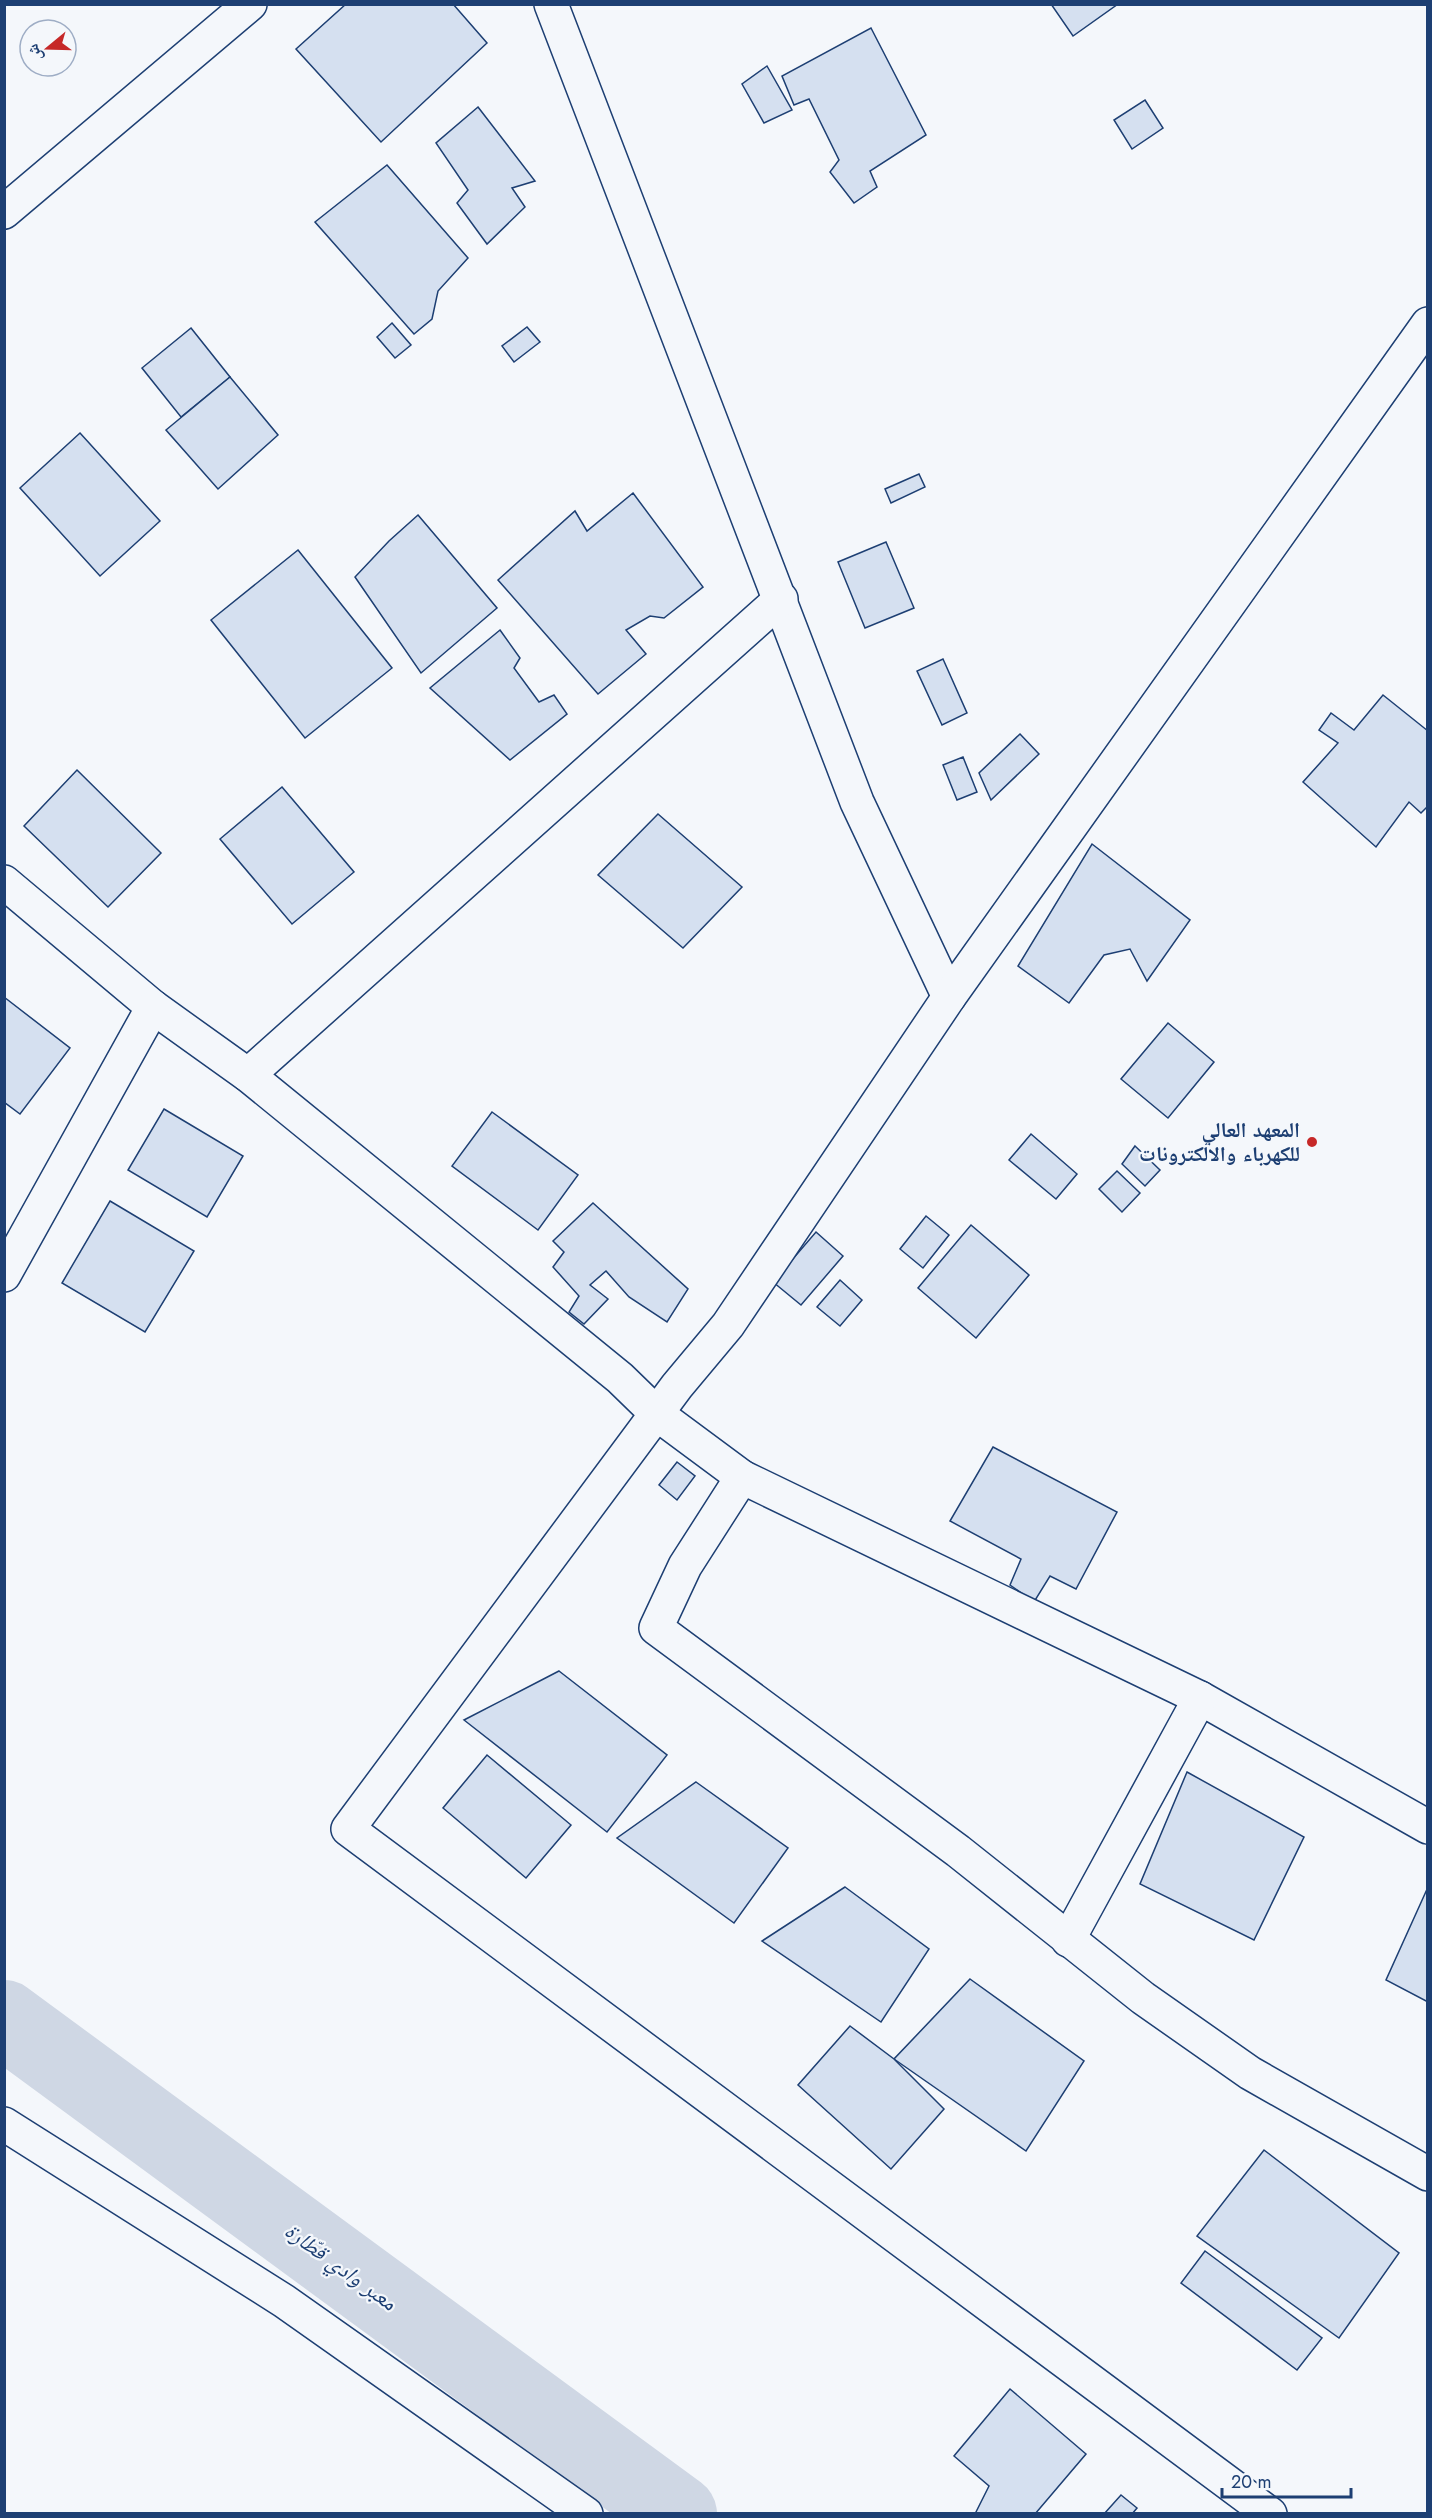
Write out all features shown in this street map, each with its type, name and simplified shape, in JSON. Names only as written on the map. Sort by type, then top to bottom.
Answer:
[{"type":"street","points":[[4,212],[250,4]]},
{"type":"street","points":[[551,4],[857,802],[949,997]]},
{"type":"street","points":[[1270,2514],[348,1829],[677,1386],[728,1325],[949,997],[1428,324]]},
{"type":"street","points":[[248,1075],[781,599]]},
{"type":"street","points":[[4,882],[153,1007],[248,1075],[620,1378],[657,1414],[742,1477],[1200,1698],[1428,1827]]},
{"type":"street","points":[[4,1275],[153,1007]]},
{"type":"street","points":[[742,1477],[685,1566],[656,1628],[958,1851],[1143,1998],[1250,2073],[1428,2174]]},
{"type":"street","points":[[1068,1940],[1200,1698]]},
{"type":"street","points":[[4,2124],[284,2301],[579,2511]]},
{"type":"building","points":[[346,4],[453,4],[487,43],[381,142],[296,49]]},
{"type":"building","points":[[1051,4],[1118,4],[1073,36]]},
{"type":"building","points":[[871,28],[926,135],[870,171],[877,187],[854,203],[830,172],[839,160],[809,99],[794,105],[782,76]]},
{"type":"building","points":[[767,66],[792,110],[764,123],[742,84]]},
{"type":"building","points":[[1145,100],[1163,128],[1132,149],[1114,120]]},
{"type":"building","points":[[478,107],[535,181],[512,188],[525,207],[487,244],[457,203],[468,190],[436,143]]},
{"type":"building","points":[[387,165],[468,258],[438,291],[432,319],[414,334],[315,222]]},
{"type":"building","points":[[392,323],[411,345],[395,358],[377,337]]},
{"type":"building","points":[[527,327],[540,342],[514,362],[502,346]]},
{"type":"building","points":[[191,328],[230,377],[181,417],[142,368]]},
{"type":"building","points":[[230,377],[278,435],[218,489],[166,430]]},
{"type":"building","points":[[80,433],[160,521],[100,576],[20,488]]},
{"type":"building","points":[[919,474],[925,487],[891,503],[885,489]]},
{"type":"building","points":[[633,493],[703,587],[664,618],[650,616],[626,630],[646,654],[598,694],[498,580],[575,511],[587,531]]},
{"type":"building","points":[[418,515],[497,608],[421,673],[355,577],[389,541]]},
{"type":"building","points":[[886,542],[914,608],[865,628],[838,562]]},
{"type":"building","points":[[298,550],[392,668],[305,738],[211,620]]},
{"type":"building","points":[[500,630],[520,658],[514,668],[539,702],[554,695],[567,714],[510,760],[430,688]]},
{"type":"building","points":[[943,659],[967,713],[942,725],[917,671]]},
{"type":"building","points":[[1383,695],[1428,731],[1428,806],[1421,813],[1409,802],[1376,847],[1303,782],[1338,743],[1319,730],[1331,713],[1354,730]]},
{"type":"building","points":[[1020,734],[1039,754],[991,800],[979,773]]},
{"type":"building","points":[[963,757],[977,792],[957,800],[943,765]]},
{"type":"building","points":[[77,770],[161,853],[108,907],[24,826]]},
{"type":"building","points":[[282,787],[354,872],[292,924],[220,839]]},
{"type":"building","points":[[658,814],[742,887],[683,948],[598,875]]},
{"type":"building","points":[[1092,844],[1190,920],[1147,981],[1130,949],[1104,955],[1069,1003],[1018,966]]},
{"type":"building","points":[[4,997],[70,1048],[20,1114],[4,1102]]},
{"type":"building","points":[[1168,1023],[1214,1062],[1168,1118],[1121,1079]]},
{"type":"building","points":[[164,1109],[243,1156],[207,1217],[128,1170]]},
{"type":"building","points":[[492,1112],[578,1175],[538,1230],[452,1166]]},
{"type":"building","points":[[1031,1134],[1077,1174],[1056,1199],[1009,1160]]},
{"type":"building","points":[[1135,1146],[1160,1170],[1145,1186],[1122,1164]]},
{"type":"building","points":[[1117,1171],[1140,1193],[1122,1212],[1099,1189]]},
{"type":"building","points":[[110,1201],[194,1251],[145,1332],[62,1283]]},
{"type":"building","points":[[593,1203],[688,1289],[667,1322],[629,1297],[606,1271],[590,1285],[608,1299],[584,1324],[569,1312],[579,1296],[553,1267],[564,1252],[553,1241]]},
{"type":"building","points":[[926,1216],[949,1235],[923,1268],[900,1249]]},
{"type":"building","points":[[971,1225],[1029,1275],[976,1338],[918,1288]]},
{"type":"building","points":[[816,1232],[843,1256],[801,1305],[773,1282]]},
{"type":"building","points":[[840,1280],[862,1300],[840,1326],[817,1307]]},
{"type":"building","points":[[993,1447],[1117,1512],[1076,1589],[1050,1576],[1034,1602],[1010,1585],[1021,1559],[950,1521]]},
{"type":"building","points":[[677,1462],[695,1476],[677,1500],[659,1485]]},
{"type":"building","points":[[559,1671],[667,1755],[607,1832],[464,1720]]},
{"type":"building","points":[[487,1755],[571,1825],[526,1878],[443,1808]]},
{"type":"building","points":[[1187,1772],[1304,1837],[1254,1940],[1140,1884]]},
{"type":"building","points":[[696,1782],[788,1848],[734,1923],[617,1838]]},
{"type":"building","points":[[845,1887],[929,1949],[881,2022],[762,1941]]},
{"type":"building","points":[[1428,1887],[1428,2002],[1386,1980]]},
{"type":"building","points":[[970,1979],[1084,2061],[1026,2151],[894,2059]]},
{"type":"building","points":[[850,2026],[894,2059],[944,2109],[891,2169],[798,2085]]},
{"type":"building","points":[[1264,2150],[1399,2253],[1339,2338],[1197,2236]]},
{"type":"building","points":[[1205,2251],[1322,2338],[1297,2370],[1181,2283]]},
{"type":"building","points":[[1010,2389],[1086,2454],[1035,2514],[975,2514],[989,2486],[954,2456]]},
{"type":"building","points":[[1121,2495],[1137,2508],[1132,2514],[1104,2514]]},
{"type":"waterway","name":"معبر وادي قطّارة","points":[[4,2019],[678,2514]]},
{"type":"place","name":"المعهد العالي للكهرباء والالكترونات","points":[[1312,1142]]}]
